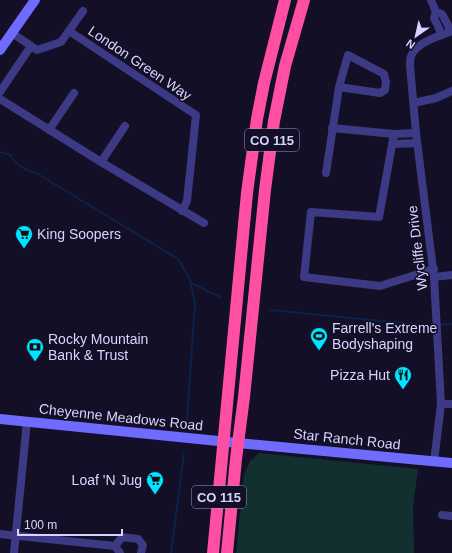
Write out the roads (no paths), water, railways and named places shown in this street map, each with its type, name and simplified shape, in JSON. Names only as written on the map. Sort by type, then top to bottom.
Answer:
[{"type":"highway","name":"CO 115","points":[[213,553],[247,193],[257,119],[264,83],[285,0]]},
{"type":"highway","name":"CO 115","points":[[227,553],[265,190],[274,121],[285,66],[304,0]]},
{"type":"street","points":[[1,46],[35,0]]},
{"type":"street","points":[[430,0],[436,12],[442,14],[452,31]]},
{"type":"street","name":"London Green Way","points":[[31,46],[37,50],[61,42],[83,10]]},
{"type":"street","points":[[436,12],[434,18],[442,35]]},
{"type":"street","name":"London Green Way","points":[[69,31],[196,115],[187,202],[182,211]]},
{"type":"street","name":"Wycliffe Drive","points":[[434,462],[441,404],[434,269],[417,143],[410,66],[411,57],[416,49],[422,44],[452,31]]},
{"type":"street","points":[[0,92],[31,46],[12,33]]},
{"type":"street","points":[[326,173],[339,88],[348,55],[384,74],[386,82],[385,90],[380,93],[339,88]]},
{"type":"street","points":[[414,103],[436,98],[452,91]]},
{"type":"street","points":[[49,130],[74,93]]},
{"type":"street","points":[[0,99],[100,162],[204,224]]},
{"type":"street","points":[[100,162],[126,126]]},
{"type":"street","points":[[332,128],[394,134],[416,133]]},
{"type":"street","points":[[394,134],[379,217],[311,212],[304,278],[380,286],[434,269]]},
{"type":"street","points":[[392,144],[417,143]]},
{"type":"street","points":[[434,277],[452,275]]},
{"type":"street","points":[[441,404],[452,404]]},
{"type":"street","name":"Cheyenne Meadows Road","points":[[0,419],[238,443]]},
{"type":"street","points":[[14,553],[27,421]]},
{"type":"street","name":"Star Ranch Road","points":[[238,443],[452,463]]},
{"type":"street","points":[[442,515],[452,516]]},
{"type":"street","points":[[0,534],[117,550],[122,537],[138,539],[143,545],[141,553]]},
{"type":"waterway","points":[[0,152],[11,155],[15,162],[22,168],[38,174],[178,259],[190,280],[195,303],[187,421]]},
{"type":"waterway","points":[[191,283],[220,297]]},
{"type":"waterway","points":[[270,310],[421,325],[435,325]]},
{"type":"waterway","points":[[439,325],[452,324]]},
{"type":"waterway","points":[[171,553],[184,454]]},
{"type":"place","name":"King Soopers","points":[[24,249]]},
{"type":"place","name":"Farrell's Extreme Bodyshaping","points":[[319,351]]},
{"type":"place","name":"Rocky Mountain Bank & Trust","points":[[35,362]]},
{"type":"place","name":"Pizza Hut","points":[[403,390]]},
{"type":"place","name":"Loaf 'N Jug","points":[[155,495]]}]
